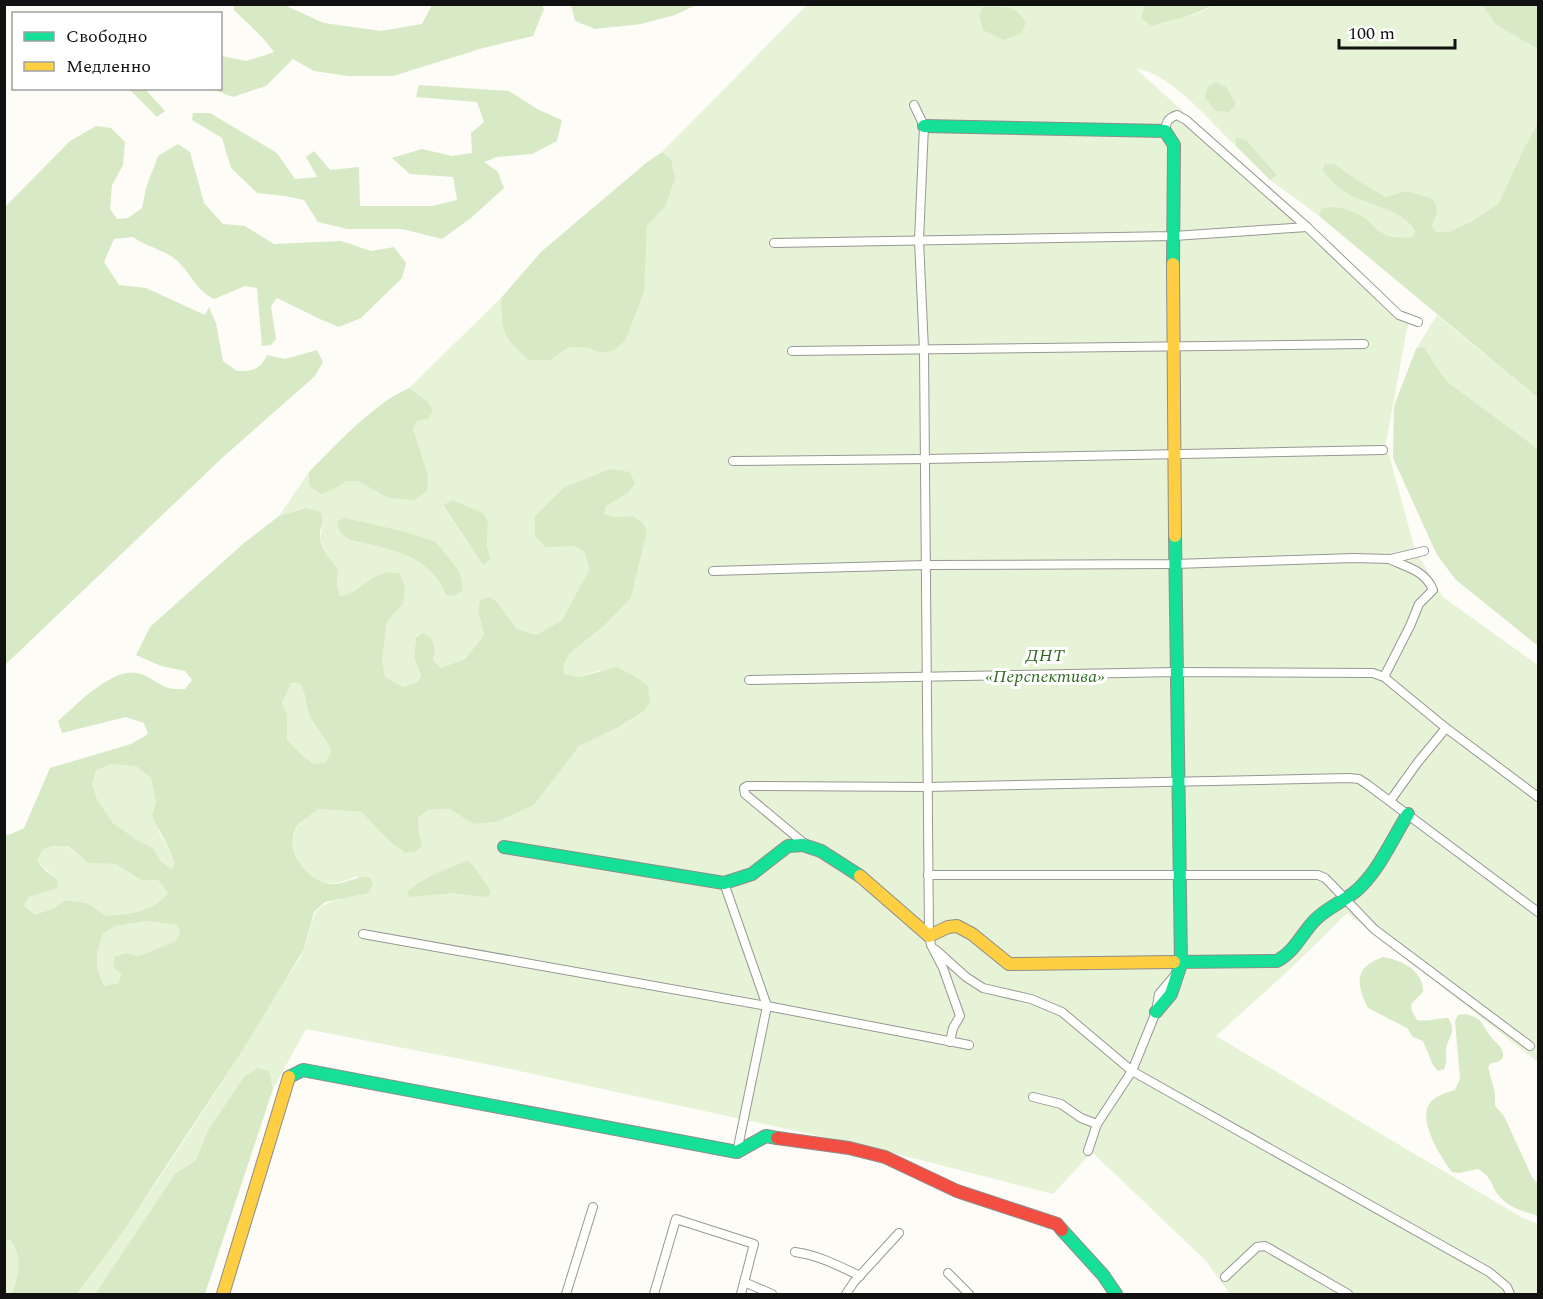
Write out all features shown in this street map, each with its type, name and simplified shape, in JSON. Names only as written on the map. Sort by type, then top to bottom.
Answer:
[{"type":"street","points":[[914,105],[924,126],[919,240],[924,350],[930,941],[943,968],[960,1016],[952,1028],[950,1042]]},
{"type":"street","points":[[1088,1151],[1097,1124],[1132,1071],[1156,1012],[1171,994],[1179,969],[1173,346],[1174,145],[1165,131],[1166,122],[1171,117],[1177,116],[1186,120],[1307,227],[1399,315],[1418,322]]},
{"type":"street","points":[[924,126],[1165,131]]},
{"type":"street","points":[[774,243],[1174,236],[1307,227]]},
{"type":"street","points":[[792,351],[1364,344]]},
{"type":"street","points":[[733,461],[1383,450]]},
{"type":"street","points":[[713,571],[926,565],[1175,564],[1353,558],[1391,559],[1424,551]]},
{"type":"street","points":[[1384,677],[1419,604],[1433,590],[1430,583],[1420,573],[1391,559]]},
{"type":"street","points":[[748,680],[1176,672],[1373,673],[1384,677],[1446,728],[1539,797]]},
{"type":"street","points":[[1390,801],[1446,728]]},
{"type":"street","points":[[805,844],[745,794],[744,788],[747,786],[928,787],[1349,778],[1359,779],[1539,912]]},
{"type":"street","points":[[930,941],[952,926],[961,926],[999,959],[1009,964],[1179,969],[1277,961],[1295,949],[1306,929],[1316,918],[1346,900],[1363,884],[1408,814]]},
{"type":"street","points":[[504,847],[724,883],[752,874],[794,843],[822,850],[879,890],[966,977],[982,988],[1031,999],[1062,1012],[1132,1071],[1490,1272],[1510,1294]]},
{"type":"street","points":[[928,875],[1318,875],[1325,878],[1374,929],[1530,1046]]},
{"type":"street","points":[[724,883],[767,1006],[737,1152]]},
{"type":"street","points":[[363,934],[767,1006],[969,1045]]},
{"type":"street","points":[[223,1294],[289,1075],[303,1070],[737,1152],[766,1136],[849,1148],[885,1158],[957,1191],[1057,1224],[1103,1275],[1116,1294]]},
{"type":"street","points":[[1033,1096],[1062,1104],[1081,1118],[1097,1124]]},
{"type":"street","points":[[566,1294],[593,1207]]},
{"type":"street","points":[[654,1294],[676,1219],[754,1244],[741,1294]]},
{"type":"street","points":[[846,1294],[899,1233]]},
{"type":"street","points":[[1225,1277],[1257,1247],[1265,1246],[1348,1294]]},
{"type":"street","points":[[795,1252],[806,1253],[860,1276]]},
{"type":"street","points":[[948,1273],[969,1294]]},
{"type":"street","points":[[744,1282],[772,1294]]},
{"type":"green space","points":[[541,4],[544,9],[533,36],[483,48],[393,76],[348,76],[314,71],[293,59],[266,86],[233,97],[215,90],[222,90],[222,56],[247,61],[274,52],[234,10],[234,5],[284,5],[324,23],[381,31],[422,24],[432,5]]},
{"type":"green space","points":[[571,4],[696,5],[675,15],[641,24],[595,29],[575,21]]},
{"type":"green space","points":[[1212,4],[1198,12],[1152,26],[1141,18],[1145,5]]},
{"type":"green space","name":"ДНТ «Перспектива»","points":[[807,5],[1145,5],[1141,18],[1178,18],[1196,14],[1212,5],[1482,5],[1496,25],[1538,49],[1538,123],[1499,203],[1471,222],[1448,232],[1436,232],[1432,226],[1437,213],[1406,191],[1386,197],[1335,164],[1325,164],[1322,168],[1344,192],[1389,210],[1409,222],[1414,229],[1414,237],[1403,238],[1381,233],[1367,220],[1321,210],[1319,216],[1270,180],[1276,175],[1236,138],[1236,146],[1176,89],[1149,72],[1136,69],[1330,243],[1408,323],[1386,443],[1415,550],[1443,597],[1538,665],[1538,1062],[1347,913],[1287,972],[1216,1036],[1521,1217],[1538,1224],[1538,1294],[1230,1294],[1206,1261],[1092,1152],[1053,1194],[870,1147],[496,1066],[306,1029],[273,1089],[269,1071],[207,1132],[196,1160],[175,1174],[95,1294],[77,1294],[182,1143],[296,964],[304,949],[317,911],[330,902],[341,899],[358,876],[335,883],[316,879],[308,873],[296,856],[293,846],[299,824],[319,809],[363,812],[387,839],[405,853],[416,852],[422,846],[418,818],[428,810],[450,809],[473,824],[497,822],[534,805],[579,745],[620,727],[644,711],[600,670],[579,677],[565,674],[563,666],[570,653],[605,625],[631,598],[647,532],[633,516],[614,517],[604,514],[606,506],[627,494],[610,469],[566,487],[535,516],[546,546],[574,546],[585,552],[589,570],[562,620],[536,635],[517,629],[498,603],[478,611],[484,635],[465,659],[441,669],[433,660],[435,649],[423,633],[416,636],[414,658],[421,675],[418,682],[403,687],[385,677],[382,660],[387,620],[403,604],[358,587],[346,596],[340,596],[337,584],[338,569],[329,559],[320,538],[323,523],[304,508],[279,516],[309,472],[309,486],[334,489],[347,481],[359,481],[388,498],[414,436],[413,429],[417,421],[428,419],[427,401],[409,388],[501,298],[505,333],[528,360],[551,360],[569,347],[589,348],[598,352],[645,250],[647,226],[665,207],[671,159],[662,152]],"holes":[[[453,500],[483,513],[488,522],[487,544],[490,560],[469,545],[443,506]],[[345,518],[459,571],[444,587],[428,566],[392,549],[353,541]]]},
{"type":"green space","points":[[1482,5],[1538,5],[1538,49],[1496,25]]},
{"type":"green space","points":[[983,7],[1008,8],[1017,12],[1026,22],[1022,33],[1003,40],[983,30],[979,15]]},
{"type":"green space","points":[[1216,82],[1226,87],[1236,104],[1229,112],[1215,111],[1205,97],[1208,86]]},
{"type":"green space","points":[[419,85],[509,91],[539,110],[562,120],[557,141],[532,154],[497,157],[484,162],[498,172],[504,188],[471,218],[442,239],[402,229],[347,229],[318,222],[304,200],[257,193],[231,168],[222,138],[192,120],[193,113],[210,113],[277,153],[295,179],[317,177],[306,157],[314,151],[330,170],[359,167],[360,206],[432,206],[457,200],[453,177],[410,174],[392,158],[422,149],[452,156],[472,153],[471,133],[484,122],[477,102],[416,97]]},
{"type":"green space","points":[[130,90],[146,90],[165,111],[157,117]]},
{"type":"green space","points":[[1538,123],[1538,398],[1319,216],[1321,209],[1339,208],[1361,216],[1379,231],[1389,235],[1413,237],[1415,232],[1411,225],[1396,214],[1350,195],[1338,187],[1322,169],[1325,164],[1335,164],[1386,197],[1406,191],[1431,198],[1436,204],[1437,213],[1432,226],[1436,232],[1448,232],[1471,222],[1499,203]]},
{"type":"green space","points":[[96,126],[111,128],[125,142],[123,165],[112,185],[110,209],[117,219],[128,218],[142,208],[146,188],[158,156],[178,144],[190,152],[204,203],[223,224],[245,226],[274,244],[341,241],[371,251],[394,247],[406,263],[402,278],[361,318],[339,327],[277,298],[271,306],[276,339],[271,345],[262,346],[257,288],[245,286],[214,299],[197,286],[171,256],[133,237],[114,239],[104,262],[119,285],[146,288],[205,315],[209,307],[216,323],[223,361],[237,371],[255,369],[267,355],[285,359],[317,350],[323,362],[315,376],[221,459],[5,665],[5,207],[70,141]]},
{"type":"green space","points":[[1236,137],[1246,140],[1277,175],[1270,180],[1236,146]]},
{"type":"green space","points":[[662,152],[671,159],[675,179],[665,207],[647,226],[644,292],[625,341],[614,350],[607,352],[569,347],[551,360],[528,360],[505,333],[501,298],[541,252]]},
{"type":"green space","points":[[1437,315],[1538,398],[1538,449],[1449,383],[1425,348],[1416,349]]},
{"type":"green space","points":[[1425,348],[1449,383],[1538,449],[1538,646],[1456,580],[1437,555],[1393,458],[1394,406],[1416,349]]},
{"type":"green space","points":[[409,388],[427,401],[433,411],[428,419],[417,421],[413,429],[428,476],[427,491],[415,500],[388,498],[358,481],[347,481],[321,494],[309,486],[309,472],[344,437],[382,404]]},
{"type":"green space","points":[[610,469],[630,472],[635,484],[627,494],[606,506],[604,514],[614,517],[633,516],[643,523],[647,532],[631,598],[605,625],[570,653],[563,666],[565,674],[579,677],[617,667],[636,677],[648,686],[650,702],[644,711],[619,727],[579,746],[534,805],[497,822],[473,824],[450,809],[428,810],[418,818],[422,846],[416,852],[405,853],[387,839],[362,812],[319,809],[299,824],[293,835],[293,845],[295,855],[307,872],[315,878],[333,884],[370,877],[373,885],[368,893],[325,902],[314,912],[304,949],[244,1048],[124,1230],[77,1294],[12,1294],[18,1273],[17,1253],[10,1240],[4,1241],[5,835],[24,828],[50,768],[131,744],[148,734],[144,723],[126,717],[62,733],[58,721],[94,689],[116,676],[127,673],[144,675],[169,688],[185,689],[192,680],[185,671],[161,666],[136,655],[150,627],[244,543],[279,516],[305,508],[321,512],[322,546],[338,569],[337,584],[340,596],[350,593],[384,573],[399,573],[405,586],[403,604],[387,621],[382,660],[385,677],[403,687],[418,682],[421,675],[414,658],[416,637],[423,633],[431,638],[435,649],[433,660],[441,668],[465,659],[484,635],[478,611],[480,600],[490,597],[498,603],[517,629],[536,635],[562,620],[589,570],[585,552],[574,546],[546,547],[535,536],[535,516],[565,487]],"holes":[[[291,683],[300,684],[310,717],[331,751],[326,762],[314,764],[287,740],[287,714],[282,703]],[[110,764],[136,766],[151,778],[156,803],[152,815],[173,859],[175,865],[171,869],[161,861],[153,848],[113,823],[97,799],[92,784],[96,771]],[[52,846],[68,846],[88,863],[116,864],[141,880],[158,880],[168,893],[148,908],[124,914],[107,916],[87,903],[66,900],[55,908],[35,915],[24,906],[29,897],[58,888],[57,879],[37,861],[43,850]],[[146,921],[177,925],[180,933],[175,941],[139,956],[126,953],[115,957],[113,967],[121,974],[118,983],[105,986],[97,966],[97,953],[103,933],[116,926]]]},
{"type":"green space","points":[[453,500],[483,513],[488,522],[487,544],[490,560],[483,565],[443,505]]},
{"type":"green space","points":[[345,518],[402,531],[436,542],[459,571],[463,590],[455,596],[446,595],[434,574],[415,560],[392,550],[347,538],[341,533],[337,521]]},
{"type":"green space","points":[[291,683],[300,684],[310,717],[329,746],[331,751],[326,762],[314,764],[287,740],[287,714],[282,703]]},
{"type":"green space","points":[[110,764],[136,765],[151,778],[158,831],[174,857],[175,865],[171,869],[161,861],[153,848],[113,823],[97,799],[92,784],[96,771]]},
{"type":"green space","points":[[52,846],[67,846],[88,863],[116,864],[141,880],[158,880],[168,893],[148,908],[132,913],[107,916],[87,903],[67,900],[35,916],[24,906],[29,897],[58,888],[57,879],[37,861],[43,850]]},
{"type":"green space","points":[[467,861],[471,863],[489,888],[491,894],[487,897],[452,893],[410,897],[408,895],[408,891],[422,881]]},
{"type":"green space","points":[[146,921],[177,925],[180,933],[175,941],[139,956],[126,953],[118,983],[105,986],[97,965],[103,932],[116,926]]},
{"type":"green space","points":[[1383,957],[1404,964],[1416,972],[1420,978],[1423,992],[1411,1004],[1417,1020],[1448,1018],[1451,1023],[1452,1031],[1447,1046],[1444,1069],[1438,1071],[1423,1041],[1413,1037],[1407,1028],[1368,1008],[1361,991],[1360,977],[1367,966]]},
{"type":"green space","points":[[1466,1014],[1482,1022],[1502,1051],[1503,1058],[1491,1063],[1488,1067],[1495,1093],[1495,1106],[1504,1116],[1532,1177],[1538,1184],[1538,1216],[1515,1208],[1505,1201],[1496,1192],[1487,1176],[1478,1169],[1452,1172],[1442,1158],[1428,1129],[1426,1119],[1430,1103],[1438,1096],[1455,1090],[1460,1079],[1455,1021],[1458,1015]]},
{"type":"green space","points":[[257,1068],[269,1071],[273,1089],[205,1294],[95,1294],[175,1174],[196,1160],[207,1132],[244,1077]]},
{"type":"green space","points":[[10,1240],[17,1253],[18,1266],[12,1294],[5,1294],[5,1241]]},
{"type":"traffic: fast","points":[[924,126],[1165,131],[1174,145],[1173,264]]},
{"type":"traffic: fast","points":[[1156,1012],[1171,994],[1181,964],[1175,536]]},
{"type":"traffic: fast","points":[[1174,962],[1277,961],[1293,948],[1319,916],[1351,895],[1364,883],[1372,874],[1408,814]]},
{"type":"traffic: fast","points":[[504,847],[724,883],[752,874],[788,846],[803,845],[821,851],[860,876]]},
{"type":"traffic: fast","points":[[289,1077],[303,1070],[737,1152],[766,1136],[777,1138]]},
{"type":"traffic: fast","points":[[1062,1230],[1103,1275],[1116,1294]]},
{"type":"traffic: slow","points":[[1173,264],[1175,536]]},
{"type":"traffic: slow","points":[[860,876],[929,936],[948,927],[957,926],[972,934],[1009,964],[1174,962]]},
{"type":"traffic: slow","points":[[223,1294],[289,1077]]},
{"type":"traffic: jam","points":[[777,1138],[849,1148],[885,1157],[957,1191],[1057,1224],[1062,1230]]}]
